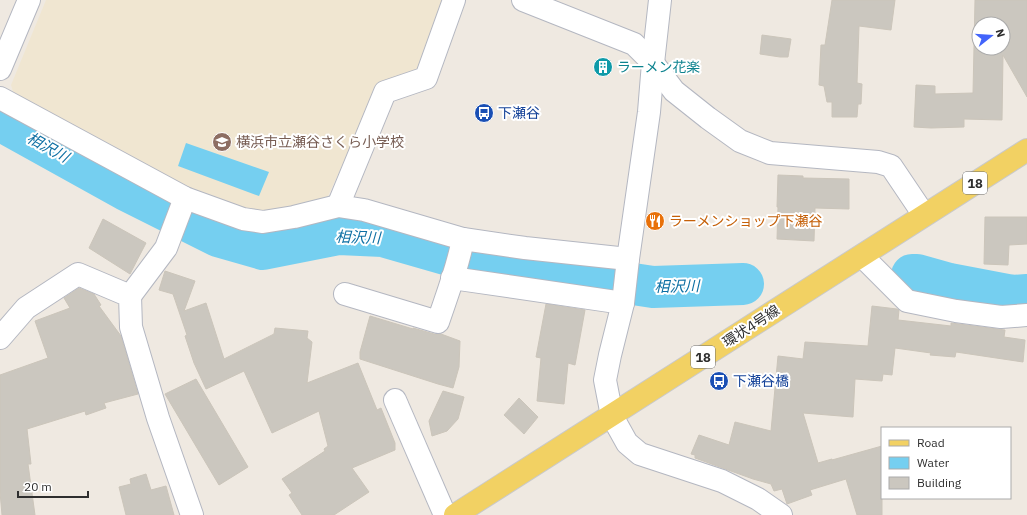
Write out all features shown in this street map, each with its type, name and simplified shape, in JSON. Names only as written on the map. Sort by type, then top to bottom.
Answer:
[{"type":"main road","name":"環状4号線","points":[[455,515],[1027,150]]},
{"type":"street","points":[[0,68],[29,0]]},
{"type":"street","points":[[338,206],[385,92],[426,78],[454,0]]},
{"type":"street","points":[[523,0],[634,44],[653,63],[674,90],[708,118],[740,141],[770,153],[878,162],[891,166],[924,215]]},
{"type":"street","points":[[660,0],[649,112],[627,262],[623,300],[605,380],[612,416],[627,443],[640,454],[722,481],[758,499],[781,515]]},
{"type":"street","points":[[0,98],[180,210],[263,222],[294,217],[338,206],[364,210],[462,243],[525,248],[627,262]]},
{"type":"street","points":[[180,210],[166,248],[130,296],[131,327],[158,418],[192,515]]},
{"type":"street","points":[[345,294],[438,322],[454,275],[462,243]]},
{"type":"street","points":[[862,256],[907,301],[956,311],[1002,317],[1027,314]]},
{"type":"street","points":[[0,338],[26,308],[78,274],[130,296]]},
{"type":"street","points":[[454,275],[623,300]]},
{"type":"street","points":[[395,400],[444,515]]},
{"type":"shaded area","name":"横浜市立瀬谷さくら小学校","points":[[46,0],[444,0],[425,60],[413,76],[377,90],[327,198],[295,209],[257,212],[165,182],[16,102],[11,85]]},
{"type":"water","points":[[186,143],[269,172],[259,196],[178,166]]},
{"type":"building","points":[[832,0],[895,0],[891,30],[859,26],[857,83],[862,84],[861,104],[858,104],[857,117],[832,117],[832,102],[827,102],[824,86],[819,85],[821,45],[825,45]]},
{"type":"building","points":[[975,0],[1027,0],[1027,97],[1004,56],[1011,56],[1011,16],[975,16]]},
{"type":"building","points":[[762,35],[791,39],[788,57],[760,54]]},
{"type":"building","points":[[974,56],[1003,56],[1002,120],[964,119],[964,127],[914,127],[916,85],[935,86],[935,94],[973,93]]},
{"type":"building","points":[[778,175],[803,176],[803,178],[849,179],[849,209],[815,208],[814,241],[777,239]]},
{"type":"building","points":[[985,217],[1027,217],[1027,244],[1009,245],[1008,265],[984,264]]},
{"type":"building","points":[[103,219],[146,243],[130,274],[89,248]]},
{"type":"building","points":[[165,271],[195,281],[184,311],[206,303],[224,359],[274,334],[275,328],[308,331],[307,338],[312,342],[307,383],[358,363],[377,410],[381,408],[395,443],[395,450],[352,468],[369,492],[334,515],[302,515],[289,495],[292,493],[282,479],[325,451],[324,449],[328,446],[319,411],[272,433],[244,371],[206,389],[194,363],[185,336],[187,335],[173,294],[159,290]]},
{"type":"building","points":[[79,288],[94,294],[101,305],[99,306],[121,336],[138,394],[104,403],[106,408],[86,415],[85,411],[27,429],[31,464],[28,464],[35,515],[2,515],[0,492],[0,375],[48,358],[35,321],[70,308],[64,298]]},
{"type":"building","points":[[546,304],[585,310],[575,365],[568,363],[564,404],[537,401],[541,358],[536,357]]},
{"type":"building","points":[[872,306],[899,310],[898,320],[951,326],[951,323],[1005,330],[1004,337],[1025,340],[1023,362],[956,352],[955,357],[930,355],[931,353],[895,348],[892,375],[883,374],[882,381],[855,379],[853,417],[803,413],[818,463],[881,446],[882,515],[857,515],[846,479],[810,490],[812,495],[787,504],[782,489],[774,491],[771,484],[695,458],[695,455],[691,454],[699,435],[729,445],[735,422],[771,431],[778,356],[803,359],[805,342],[868,346]]},
{"type":"building","points":[[370,316],[413,329],[434,334],[441,334],[460,341],[459,367],[453,388],[360,359],[360,352]]},
{"type":"building","points":[[196,379],[248,467],[219,485],[165,394]]},
{"type":"building","points":[[443,391],[464,397],[458,419],[447,431],[432,436],[429,421]]},
{"type":"building","points":[[519,398],[538,417],[524,434],[504,415]]},
{"type":"building","points":[[146,474],[151,490],[166,486],[174,515],[126,515],[119,487],[131,484],[130,479]]},
{"type":"waterway","name":"相沢川","points":[[0,120],[126,190],[218,236],[263,249],[339,234],[383,236],[477,263],[653,287],[743,284]]},
{"type":"waterway","name":"相沢川","points":[[912,275],[949,284],[1012,296],[1027,295]]},
{"type":"place","name":"ラーメン花楽","points":[[603,67]]},
{"type":"place","name":"下瀬谷","points":[[484,113]]},
{"type":"place","name":"横浜市立瀬谷さくら小学校","points":[[222,142]]},
{"type":"place","name":"ラーメンショップ下瀬谷","points":[[655,221]]},
{"type":"place","name":"下瀬谷橋","points":[[719,381]]}]
